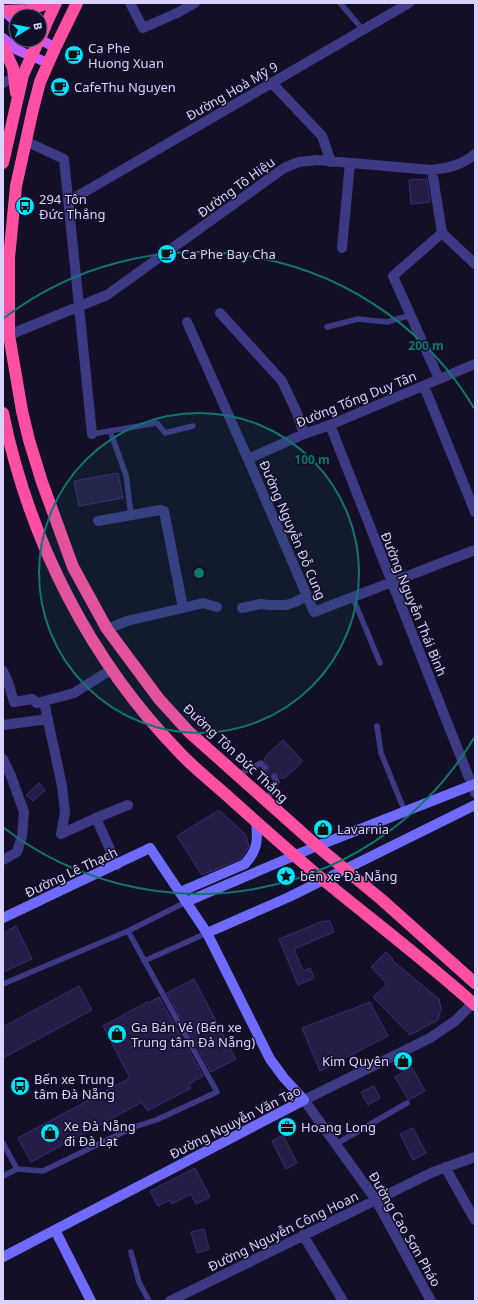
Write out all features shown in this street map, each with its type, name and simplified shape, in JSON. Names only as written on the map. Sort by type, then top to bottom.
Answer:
[{"type":"highway","points":[[3,10],[28,10],[48,3]]},
{"type":"highway","points":[[48,20],[56,3]]},
{"type":"highway","name":"Đường Tôn Đức Thắng","points":[[77,3],[40,82],[25,141],[16,186],[9,258],[6,336],[29,440],[48,503],[73,566],[107,629],[159,699],[189,732],[266,802],[382,900],[475,983]]},
{"type":"highway","points":[[3,46],[13,68],[16,105]]},
{"type":"highway","points":[[3,163],[23,75],[35,48]]},
{"type":"highway","points":[[3,413],[7,449],[56,573],[70,601],[89,633],[112,669],[145,714],[182,755],[294,856],[474,1004]]},
{"type":"highway","points":[[30,510],[48,503]]},
{"type":"main road","points":[[3,38],[17,50],[48,63]]},
{"type":"main road","points":[[48,44],[55,48]]},
{"type":"street","points":[[130,3],[143,28],[177,13],[195,3]]},
{"type":"street","name":"Đường Hoà Mỹ 9","points":[[69,201],[409,3]]},
{"type":"street","points":[[3,83],[14,78]]},
{"type":"street","points":[[272,83],[322,136],[331,162]]},
{"type":"street","points":[[25,141],[64,159],[92,434]]},
{"type":"street","name":"Đường Tô Hiệu","points":[[6,336],[112,292],[284,168],[299,162],[317,160],[432,170],[449,167],[470,158],[475,154]]},
{"type":"street","points":[[342,248],[350,163]]},
{"type":"street","points":[[432,170],[442,233],[475,264]]},
{"type":"street","points":[[439,379],[393,276],[442,233]]},
{"type":"street","points":[[220,313],[282,381],[297,413],[304,434]]},
{"type":"street","name":"Đường Nguyễn Đỗ Cung","points":[[187,322],[314,612],[475,550]]},
{"type":"street","name":"Đường Tống Duy Tân","points":[[248,459],[304,434],[330,425],[475,364]]},
{"type":"street","points":[[424,386],[475,512]]},
{"type":"street","name":"Đường Nguyễn Thái Bình","points":[[330,425],[391,583],[474,787]]},
{"type":"street","points":[[98,521],[160,510],[165,513],[184,608]]},
{"type":"street","points":[[242,608],[260,604],[286,605],[307,596]]},
{"type":"street","points":[[107,629],[127,621],[203,603],[218,607]]},
{"type":"street","points":[[3,670],[14,702],[32,699],[37,703],[74,694],[112,669]]},
{"type":"street","points":[[44,702],[59,766],[65,806],[61,834],[128,805]]},
{"type":"street","points":[[3,725],[48,719]]},
{"type":"street","points":[[3,759],[24,812],[22,836],[17,852],[3,860]]},
{"type":"street","points":[[186,902],[317,846],[474,787]]},
{"type":"street","points":[[207,932],[282,900],[475,805]]},
{"type":"street","points":[[96,818],[117,865]]},
{"type":"street","points":[[180,892],[245,864],[251,857],[256,847],[258,839],[256,822]]},
{"type":"street","name":"Đường Lê Thạch","points":[[3,918],[150,848]]},
{"type":"street","name":"Đường Cao Sơn Pháo","points":[[150,848],[207,932],[270,1059],[284,1078],[304,1100],[376,1200],[431,1301]]},
{"type":"street","name":"Đường Nguyễn Văn Tạo","points":[[3,1257],[304,1100],[430,1038],[455,1022],[474,1004]]},
{"type":"street","name":"Đường Nguyễn Công Hoan","points":[[170,1301],[182,1298],[303,1235],[445,1167],[475,1157]]},
{"type":"street","points":[[445,1167],[475,1220]]},
{"type":"street","points":[[55,1230],[91,1301]]},
{"type":"street","points":[[303,1235],[343,1301]]},
{"type":"lane","points":[[340,3],[363,30]]},
{"type":"lane","points":[[327,327],[358,319],[387,322],[411,315]]},
{"type":"lane","points":[[92,434],[157,423],[165,433],[193,426]]},
{"type":"lane","points":[[110,431],[126,475],[131,515]]},
{"type":"lane","points":[[353,598],[380,663]]},
{"type":"lane","points":[[377,726],[381,754],[405,812]]},
{"type":"lane","points":[[236,775],[261,763],[265,768]]},
{"type":"lane","points":[[266,802],[277,782],[274,778]]},
{"type":"lane","points":[[3,984],[128,931],[186,902]]},
{"type":"lane","points":[[3,1176],[17,1169],[43,1171],[134,1126],[156,1120],[217,1092],[128,931]]},
{"type":"lane","points":[[144,961],[207,932]]},
{"type":"lane","points":[[336,1144],[407,1103]]},
{"type":"lane","points":[[3,1143],[17,1169]]},
{"type":"lane","points":[[131,1252],[139,1282],[149,1301]]},
{"type":"building","points":[[427,179],[430,202],[411,204],[409,180]]},
{"type":"building","points":[[118,473],[123,498],[79,506],[74,481]]},
{"type":"building","points":[[283,740],[303,761],[285,778],[279,778],[274,773],[270,777],[265,777],[265,772],[268,771],[269,768],[265,761],[265,757]]},
{"type":"building","points":[[39,783],[45,790],[33,801],[26,795]]},
{"type":"building","points":[[219,810],[246,835],[249,846],[241,859],[202,875],[177,836]]},
{"type":"building","points":[[323,921],[330,921],[334,932],[294,949],[303,971],[310,968],[314,978],[298,985],[279,939]]},
{"type":"building","points":[[16,926],[32,959],[3,972],[3,933]]},
{"type":"building","points":[[386,952],[393,959],[392,960],[439,999],[441,1009],[438,1020],[410,1035],[373,997],[387,984],[371,967]]},
{"type":"building","points":[[194,979],[236,1059],[211,1072],[167,993]]},
{"type":"building","points":[[79,986],[92,1010],[3,1058],[3,1027]]},
{"type":"building","points":[[159,997],[203,1076],[189,1084],[191,1088],[147,1111],[142,1102],[31,1162],[18,1138],[130,1078],[103,1026]]},
{"type":"building","points":[[370,1002],[388,1036],[320,1071],[302,1028]]},
{"type":"building","points":[[412,1067],[425,1091],[409,1100],[395,1077]]},
{"type":"building","points":[[374,1086],[380,1098],[368,1105],[361,1092]]},
{"type":"building","points":[[413,1128],[426,1153],[413,1160],[400,1134]]},
{"type":"building","points":[[283,1135],[297,1163],[286,1169],[272,1141]]},
{"type":"building","points":[[195,1168],[210,1197],[196,1204],[191,1194],[172,1204],[170,1200],[158,1206],[150,1191]]},
{"type":"building","points":[[204,1229],[209,1249],[197,1253],[191,1232]]},
{"type":"place","name":"Ca Phe Huong Xuan","points":[[74,55]]},
{"type":"place","name":"CafeThu Nguyen","points":[[60,87]]},
{"type":"place","name":"294 Tôn Đức Thắng","points":[[25,206]]},
{"type":"place","name":"Ca Phe Bay Cha","points":[[167,254]]},
{"type":"place","name":"Lavarnia","points":[[323,829]]},
{"type":"place","name":"bến xe Đà Nẵng","points":[[286,876]]},
{"type":"place","name":"Ga Bán Vé (Bến xe Trung tâm Đà Nẵng)","points":[[117,1034]]},
{"type":"place","name":"Kim Quyên","points":[[403,1061]]},
{"type":"place","name":"Bến xe Trung tâm Đà Nẵng","points":[[20,1086]]},
{"type":"place","name":"Hoang Long","points":[[287,1127]]},
{"type":"place","name":"Xe Đà Nẵng đi Đà Lạt","points":[[50,1133]]}]
